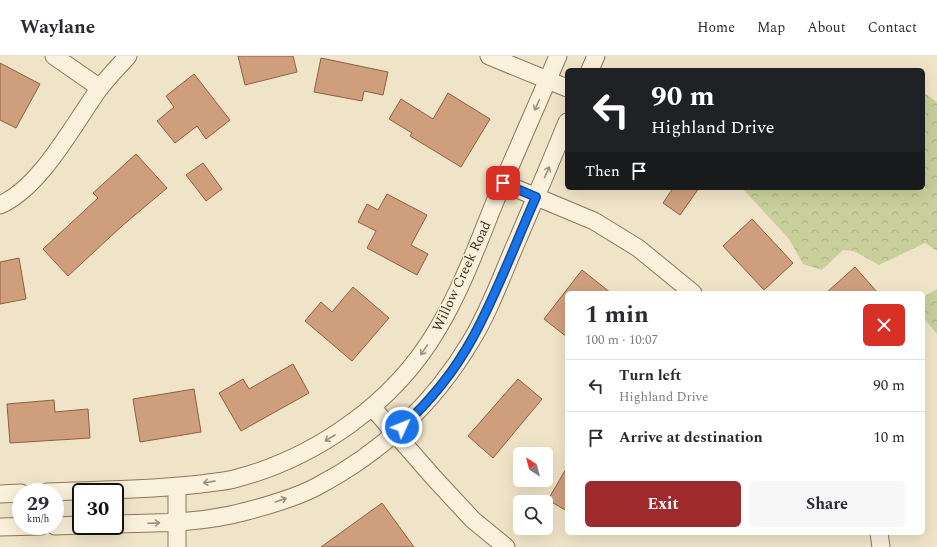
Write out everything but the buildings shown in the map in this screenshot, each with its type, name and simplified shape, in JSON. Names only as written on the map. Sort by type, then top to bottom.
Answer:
[{"type":"street","points":[[54,56],[100,88]]},
{"type":"street","points":[[0,205],[12,199],[41,172],[100,88],[128,56]]},
{"type":"street","points":[[489,56],[565,87]]},
{"type":"street","name":"Willow Creek Road","points":[[64,491],[177,487],[233,479],[282,463],[335,435],[372,407],[407,373],[437,330],[463,278],[558,56]]},
{"type":"street","points":[[591,68],[596,56]]},
{"type":"street","points":[[124,524],[177,522],[246,512],[315,488],[346,470],[395,434],[424,405],[450,373],[472,340],[492,300],[565,127]]},
{"type":"street","points":[[503,183],[594,221],[638,248],[691,291]]},
{"type":"street","points":[[372,407],[473,520],[506,547]]},
{"type":"street","points":[[177,487],[177,547]]},
{"type":"street","points":[[0,494],[12,493]]},
{"type":"street","points":[[0,527],[12,527]]},
{"type":"street","points":[[879,535],[881,547]]},
{"type":"green space","points":[[925,93],[937,102],[937,251],[925,243],[879,265],[854,251],[843,250],[822,270],[803,264],[789,239],[744,190],[925,190]]},
{"type":"green space","points":[[937,289],[937,334],[925,319],[925,296]]},
{"type":"route","points":[[402,427],[424,405],[450,373],[472,340],[492,300],[536,197],[503,183]]}]
